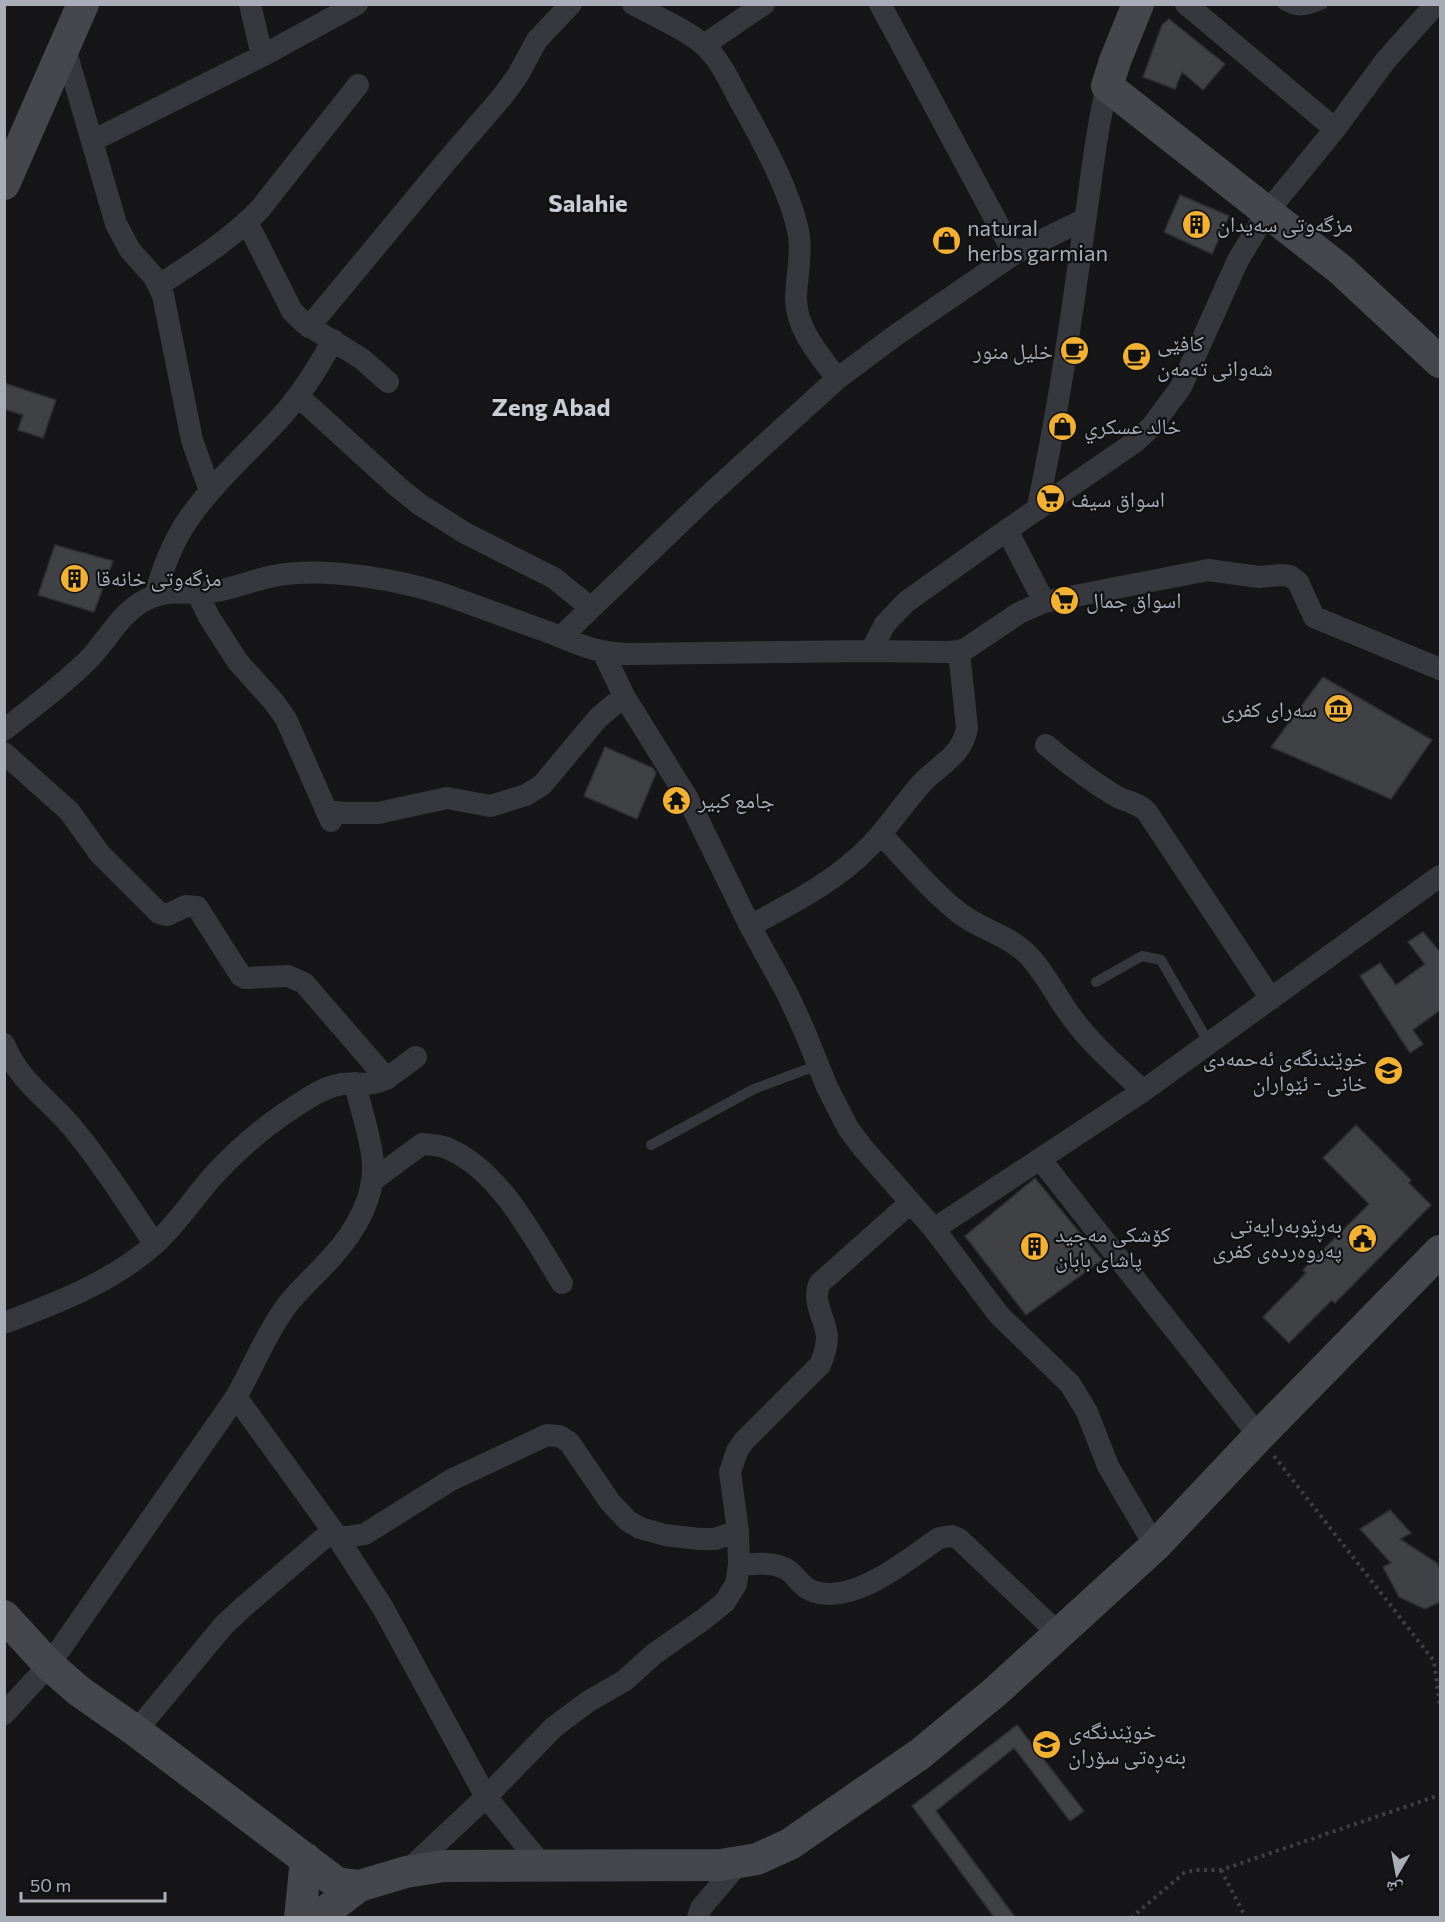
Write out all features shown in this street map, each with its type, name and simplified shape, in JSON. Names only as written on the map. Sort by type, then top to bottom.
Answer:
[{"type":"street","points":[[4,184],[83,4]]},
{"type":"street","points":[[250,4],[262,56]]},
{"type":"street","points":[[92,141],[262,56],[357,4]]},
{"type":"street","points":[[309,327],[502,98],[518,75],[537,40],[571,4]]},
{"type":"street","points":[[633,4],[692,36],[704,45],[723,69],[784,189],[799,236],[800,268],[796,297],[801,326],[837,379]]},
{"type":"street","points":[[704,45],[764,4]]},
{"type":"street","points":[[880,4],[1014,254]]},
{"type":"street","points":[[1037,510],[1048,456],[1086,219],[1098,125],[1107,86],[1138,4]]},
{"type":"street","points":[[1186,4],[1335,129]]},
{"type":"street","points":[[871,651],[885,624],[895,612],[1007,530],[1135,442],[1167,407],[1192,366],[1238,260],[1268,211],[1335,129],[1404,37],[1436,4]]},
{"type":"street","points":[[64,45],[116,224],[130,250],[148,269],[163,295],[192,440],[210,491]]},
{"type":"street","points":[[159,285],[221,244],[260,209],[358,85]]},
{"type":"street","points":[[1107,86],[1341,270],[1440,363]]},
{"type":"street","points":[[561,637],[709,495],[837,379],[896,335],[1014,254],[1086,219]]},
{"type":"street","points":[[247,222],[286,303],[298,318],[362,359],[388,382]]},
{"type":"street","points":[[155,596],[167,558],[186,523],[210,491],[298,396],[333,340]]},
{"type":"street","points":[[298,396],[419,504],[465,533],[554,578],[591,608]]},
{"type":"street","points":[[1007,530],[1044,602]]},
{"type":"street","points":[[4,730],[74,674],[129,611],[141,603],[155,596],[183,591],[224,590],[253,580],[287,574],[322,573],[384,580],[444,594],[586,648],[603,652],[642,654],[959,651],[1019,613],[1044,602],[1197,572],[1221,571],[1259,577],[1286,575],[1298,582],[1314,617],[1440,669]]},
{"type":"street","points":[[197,592],[227,647],[286,719],[329,816],[345,813],[378,813],[447,798],[490,806],[526,795],[542,785],[598,718],[624,696]]},
{"type":"street","points":[[750,926],[828,882],[856,860],[881,834],[908,798],[932,773],[958,752],[966,736],[967,720],[959,651]]},
{"type":"street","points":[[603,652],[624,696],[688,799],[750,926],[788,995],[837,1108],[848,1128],[934,1229],[999,1315],[1070,1384],[1087,1412],[1108,1466],[1155,1546]]},
{"type":"street","points":[[1046,745],[1074,768],[1111,793],[1135,803],[1147,812],[1271,999]]},
{"type":"street","points":[[4,753],[69,811],[100,854],[159,913],[167,915],[190,905],[197,907],[241,976],[288,976],[304,983],[387,1079]]},
{"type":"street","points":[[881,834],[960,914],[1011,940],[1026,953],[1086,1035],[1143,1091]]},
{"type":"street","points":[[934,1229],[1143,1091],[1440,876]]},
{"type":"street","points":[[4,1044],[18,1071],[75,1130],[155,1244]]},
{"type":"street","points":[[4,1323],[93,1285],[113,1274],[155,1244],[235,1153],[286,1112],[323,1090],[344,1083],[376,1083],[387,1079],[416,1057]]},
{"type":"street","points":[[4,1714],[49,1665],[236,1396],[274,1323],[298,1292],[333,1256],[359,1219],[370,1194],[372,1154],[355,1083]]},
{"type":"street","points":[[372,1181],[422,1144],[448,1148],[477,1165],[504,1192],[562,1283]]},
{"type":"street","points":[[1040,1159],[1259,1436]]},
{"type":"street","points":[[406,1872],[486,1797],[539,1741],[571,1713],[624,1680],[654,1654],[705,1619],[725,1602],[736,1584],[739,1564],[738,1531],[730,1472],[737,1451],[814,1373],[824,1356],[826,1336],[816,1297],[820,1283],[910,1203]]},
{"type":"street","points":[[317,1917],[359,1886],[406,1872],[444,1866],[721,1865],[757,1859],[790,1844],[920,1754],[995,1692],[1059,1634],[1155,1546],[1440,1251]]},
{"type":"street","points":[[236,1396],[336,1535],[402,1642],[486,1797],[543,1866]]},
{"type":"street","points":[[136,1731],[232,1617],[324,1538],[336,1535],[348,1538],[365,1534],[451,1480],[547,1435],[565,1438],[569,1442],[610,1502],[628,1521],[640,1528],[665,1535],[699,1539],[716,1539],[738,1531]]},
{"type":"street","points":[[739,1564],[777,1566],[790,1572],[806,1588],[824,1594],[833,1594],[871,1582],[939,1538],[952,1536],[959,1539],[1059,1634]]},
{"type":"street","points":[[4,1616],[49,1665],[80,1691],[337,1883],[359,1886]]},
{"type":"street","points":[[300,1917],[306,1859]]},
{"type":"street","points":[[698,1917],[701,1908],[739,1863]]},
{"type":"lane","points":[[1282,4],[1288,9],[1305,12],[1323,4]]},
{"type":"lane","points":[[1096,982],[1142,956],[1161,960],[1209,1043]]},
{"type":"lane","points":[[651,1145],[754,1089],[818,1065]]},
{"type":"path","points":[[1259,1436],[1434,1662],[1440,1706]]},
{"type":"path","points":[[1131,1917],[1184,1873],[1194,1870],[1221,1870],[1440,1795]]},
{"type":"path","points":[[1221,1870],[1246,1917]]},
{"type":"building","points":[[1169,19],[1225,64],[1203,90],[1182,72],[1175,89],[1143,77],[1162,25]]},
{"type":"building","name":"مزگەوتی سەیدان","points":[[1180,195],[1229,216],[1212,254],[1164,232]]},
{"type":"building","points":[[4,383],[56,400],[43,438],[18,430],[23,415],[4,409]]},
{"type":"building","name":"مزگەوتی خانەقا","points":[[55,545],[113,561],[94,612],[38,595]]},
{"type":"building","name":"سەرای کفری","points":[[1323,677],[1432,740],[1391,799],[1271,747]]},
{"type":"building","points":[[605,747],[653,768],[656,773],[637,819],[584,796]]},
{"type":"building","points":[[1423,932],[1440,952],[1440,1010],[1413,1030],[1423,1044],[1410,1053],[1360,976],[1380,963],[1396,985],[1425,964],[1408,942]]},
{"type":"building","name":"بەڕێوبەرایەتی پەروەردەی کفری","points":[[1356,1125],[1411,1180],[1409,1183],[1431,1205],[1335,1303],[1332,1300],[1289,1343],[1263,1317],[1306,1273],[1303,1270],[1369,1204],[1323,1158]]},
{"type":"building","name":"کۆشکی مەجید پاشای بابان","points":[[1035,1178],[1102,1260],[1026,1315],[965,1236]]},
{"type":"building","points":[[1390,1510],[1411,1533],[1400,1539],[1437,1563],[1440,1568],[1440,1602],[1425,1609],[1399,1597],[1383,1567],[1391,1563],[1360,1529]]},
{"type":"building","points":[[1017,1725],[1084,1811],[1070,1821],[1014,1748],[936,1811],[1015,1917],[994,1917],[912,1806]]},
{"type":"place","name":"مزگەوتی سەیدان","points":[[1196,224]]},
{"type":"place","name":"natural herbs garmian","points":[[946,241]]},
{"type":"place","name":"خلیل منور","points":[[1074,351]]},
{"type":"place","name":"کافێی شەوانی تەمەن","points":[[1136,356]]},
{"type":"place","name":"خالد عسکري","points":[[1063,426]]},
{"type":"place","name":"اسواق سيف","points":[[1050,499]]},
{"type":"place","name":"مزگەوتی خانەقا","points":[[75,578]]},
{"type":"place","name":"اسواق جمال","points":[[1065,600]]},
{"type":"place","name":"سەرای کفری","points":[[1338,709]]},
{"type":"place","name":"جامع كبير","points":[[677,800]]},
{"type":"place","name":"خوێندنگەی ئەحمەدی خانی - ئێواران","points":[[1388,1071]]},
{"type":"place","name":"بەڕێوبەرایەتی پەروەردەی کفری","points":[[1363,1238]]},
{"type":"place","name":"کۆشکی مەجید پاشای بابان","points":[[1034,1247]]},
{"type":"place","name":"خوێندنگەی بنەڕەتی سۆران","points":[[1047,1744]]},
{"type":"district","name":"Salahie","points":[[588,204]]},
{"type":"district","name":"Zeng Abad","points":[[551,408]]}]
